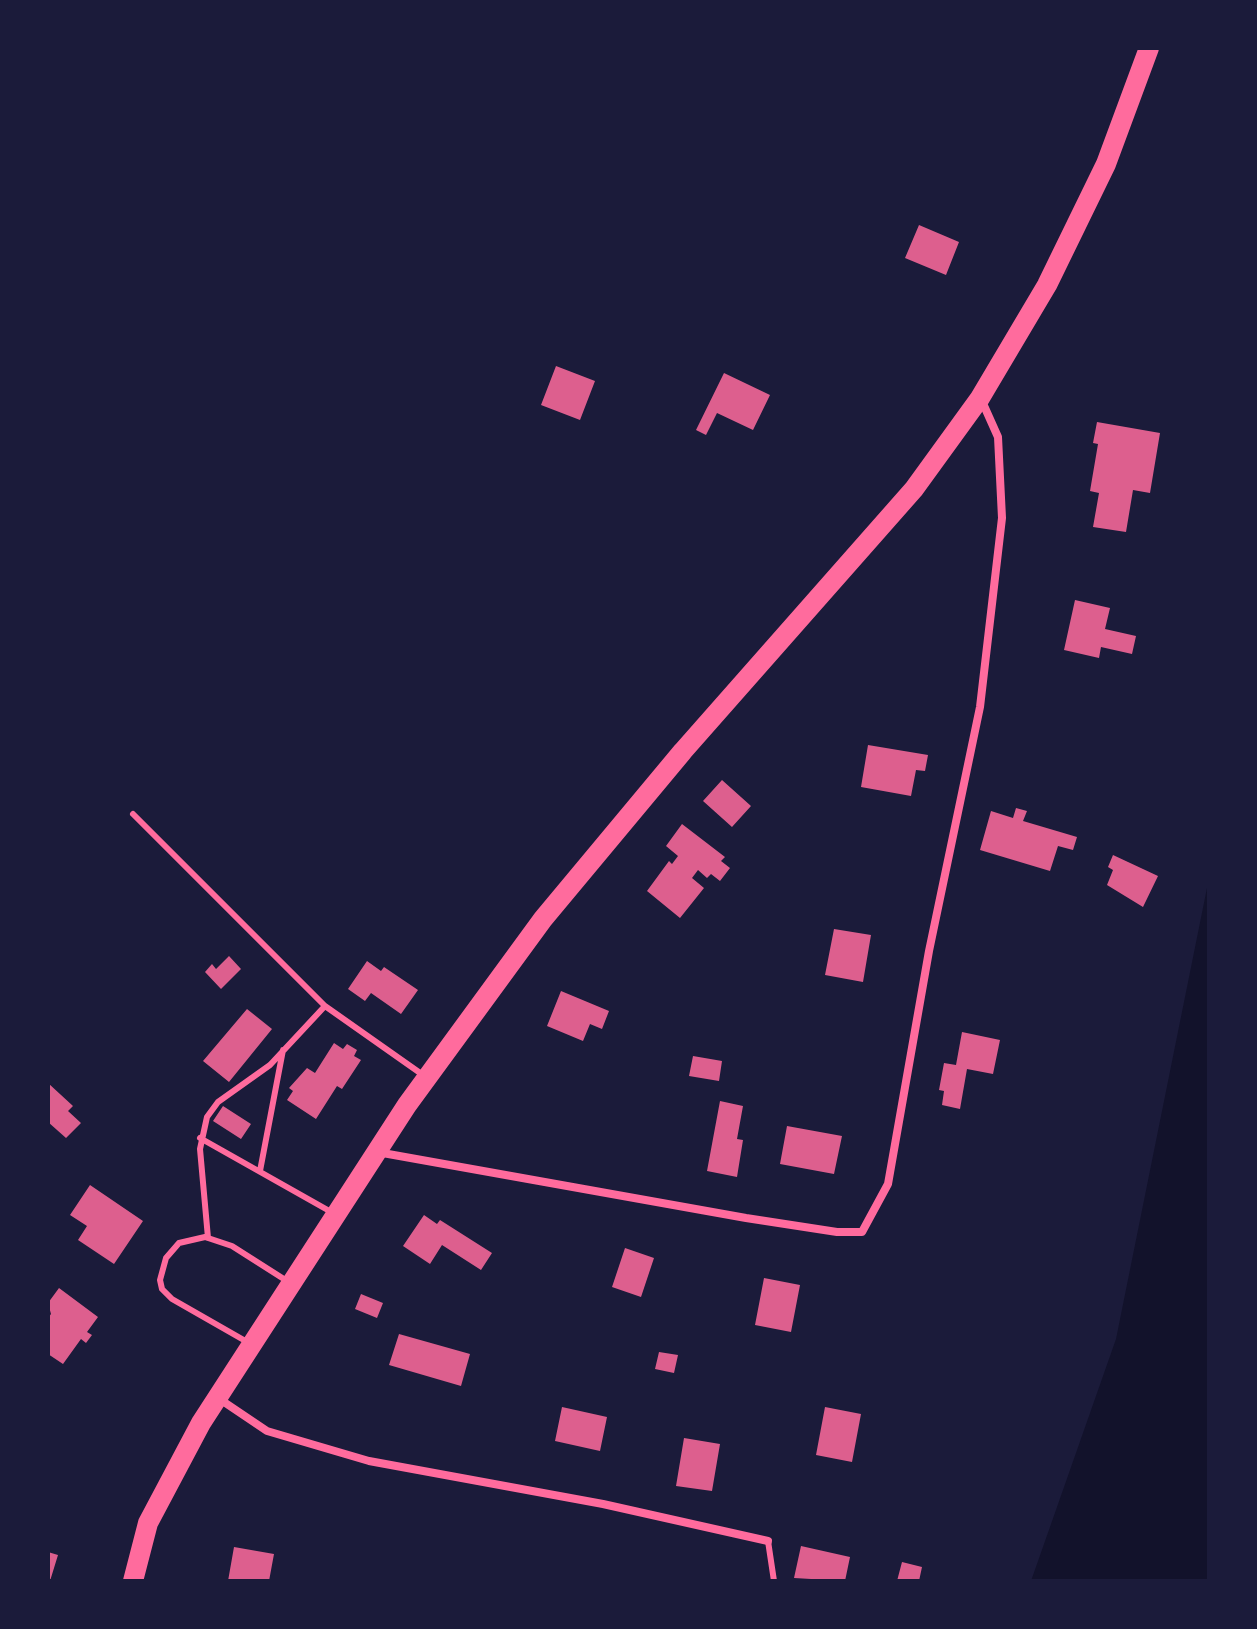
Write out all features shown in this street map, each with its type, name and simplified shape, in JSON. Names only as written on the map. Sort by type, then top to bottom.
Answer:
[{"type":"main road","points":[[133,1581],[148,1523],[217,1398],[427,1078],[543,919],[683,751],[914,489],[980,398],[1047,285],[1106,164],[1149,48]]},
{"type":"street","points":[[377,1152],[746,1218],[837,1232],[862,1232],[888,1184],[929,951],[980,707],[1002,518],[998,437],[980,398]]},
{"type":"street","points":[[217,1398],[267,1431],[369,1461],[603,1504],[768,1541]]},
{"type":"lane","points":[[133,814],[325,1006],[427,1078]]},
{"type":"lane","points":[[208,1238],[200,1138],[211,1109],[283,1050],[325,1006]]},
{"type":"lane","points":[[260,1171],[283,1050]]},
{"type":"lane","points":[[200,1138],[336,1214]]},
{"type":"lane","points":[[251,1344],[196,1314],[162,1289],[162,1266],[173,1248],[191,1238],[208,1238],[232,1246],[291,1283]]},
{"type":"lane","points":[[768,1541],[774,1581]]},
{"type":"shaded area","points":[[1209,878],[1209,1581],[1031,1581],[1116,1339]]},
{"type":"building","points":[[919,225],[959,242],[946,275],[905,258]]},
{"type":"building","points":[[556,366],[595,381],[580,420],[541,405]]},
{"type":"building","points":[[724,373],[770,395],[753,430],[717,413],[706,435],[696,430]]},
{"type":"building","points":[[1097,422],[1160,433],[1150,493],[1133,490],[1126,532],[1093,527],[1099,493],[1090,491],[1098,444],[1093,443]]},
{"type":"building","points":[[1075,600],[1110,608],[1105,629],[1136,636],[1132,654],[1101,647],[1099,658],[1064,650]]},
{"type":"building","points":[[868,745],[928,755],[925,771],[916,770],[911,796],[861,787]]},
{"type":"building","points":[[722,780],[751,806],[732,827],[703,801]]},
{"type":"building","points":[[1016,808],[1027,811],[1023,821],[1077,837],[1073,850],[1058,846],[1050,871],[980,850],[991,811],[1013,818]]},
{"type":"building","points":[[682,824],[725,857],[721,861],[730,868],[720,881],[711,874],[707,878],[698,870],[692,878],[704,888],[680,918],[647,891],[669,861],[672,864],[678,856],[666,846]]},
{"type":"building","points":[[1113,855],[1158,876],[1143,907],[1107,885],[1113,870],[1108,867]]},
{"type":"building","points":[[834,929],[871,935],[863,982],[825,975]]},
{"type":"building","points":[[229,956],[241,969],[221,989],[205,972],[212,964],[216,969]]},
{"type":"building","points":[[367,961],[381,971],[384,967],[418,990],[401,1014],[371,993],[365,1001],[348,989]]},
{"type":"building","points":[[561,991],[609,1011],[602,1029],[590,1024],[583,1041],[547,1026]]},
{"type":"building","points":[[247,1009],[272,1029],[229,1082],[203,1061]]},
{"type":"building","points":[[962,1032],[1000,1040],[993,1074],[967,1069],[960,1109],[942,1105],[944,1091],[939,1090],[944,1063],[956,1065]]},
{"type":"building","points":[[334,1043],[343,1049],[347,1044],[357,1050],[354,1056],[361,1060],[342,1089],[337,1086],[316,1119],[287,1100],[293,1091],[289,1088],[307,1068],[315,1073]]},
{"type":"building","points":[[693,1056],[722,1061],[719,1081],[689,1076]]},
{"type":"building","points":[[48,1083],[73,1106],[68,1111],[81,1123],[66,1138],[48,1122]]},
{"type":"building","points":[[720,1101],[743,1106],[737,1139],[743,1140],[737,1177],[707,1171]]},
{"type":"building","points":[[223,1106],[251,1124],[241,1139],[213,1121]]},
{"type":"building","points":[[787,1126],[842,1136],[834,1174],[780,1164]]},
{"type":"building","points":[[90,1185],[143,1221],[114,1264],[78,1240],[87,1226],[70,1215]]},
{"type":"building","points":[[424,1215],[437,1224],[440,1220],[492,1253],[481,1270],[442,1245],[430,1264],[403,1246]]},
{"type":"building","points":[[625,1248],[654,1258],[641,1297],[612,1287]]},
{"type":"building","points":[[764,1278],[800,1285],[791,1332],[755,1325]]},
{"type":"building","points":[[59,1288],[98,1317],[87,1332],[92,1335],[86,1343],[81,1339],[63,1364],[48,1354],[48,1318],[51,1314],[48,1303]]},
{"type":"building","points":[[361,1294],[383,1303],[377,1318],[355,1309]]},
{"type":"building","points":[[399,1334],[470,1354],[461,1386],[389,1365]]},
{"type":"building","points":[[659,1352],[678,1355],[674,1373],[655,1369]]},
{"type":"building","points":[[562,1407],[607,1417],[600,1451],[555,1441]]},
{"type":"building","points":[[825,1407],[861,1414],[852,1462],[816,1455]]},
{"type":"building","points":[[684,1438],[720,1444],[712,1491],[676,1486]]},
{"type":"building","points":[[801,1546],[850,1557],[845,1581],[794,1578]]},
{"type":"building","points":[[234,1547],[274,1554],[269,1581],[228,1581]]},
{"type":"building","points":[[48,1552],[58,1555],[50,1581],[48,1581]]},
{"type":"building","points":[[902,1562],[922,1567],[919,1581],[897,1581]]}]
